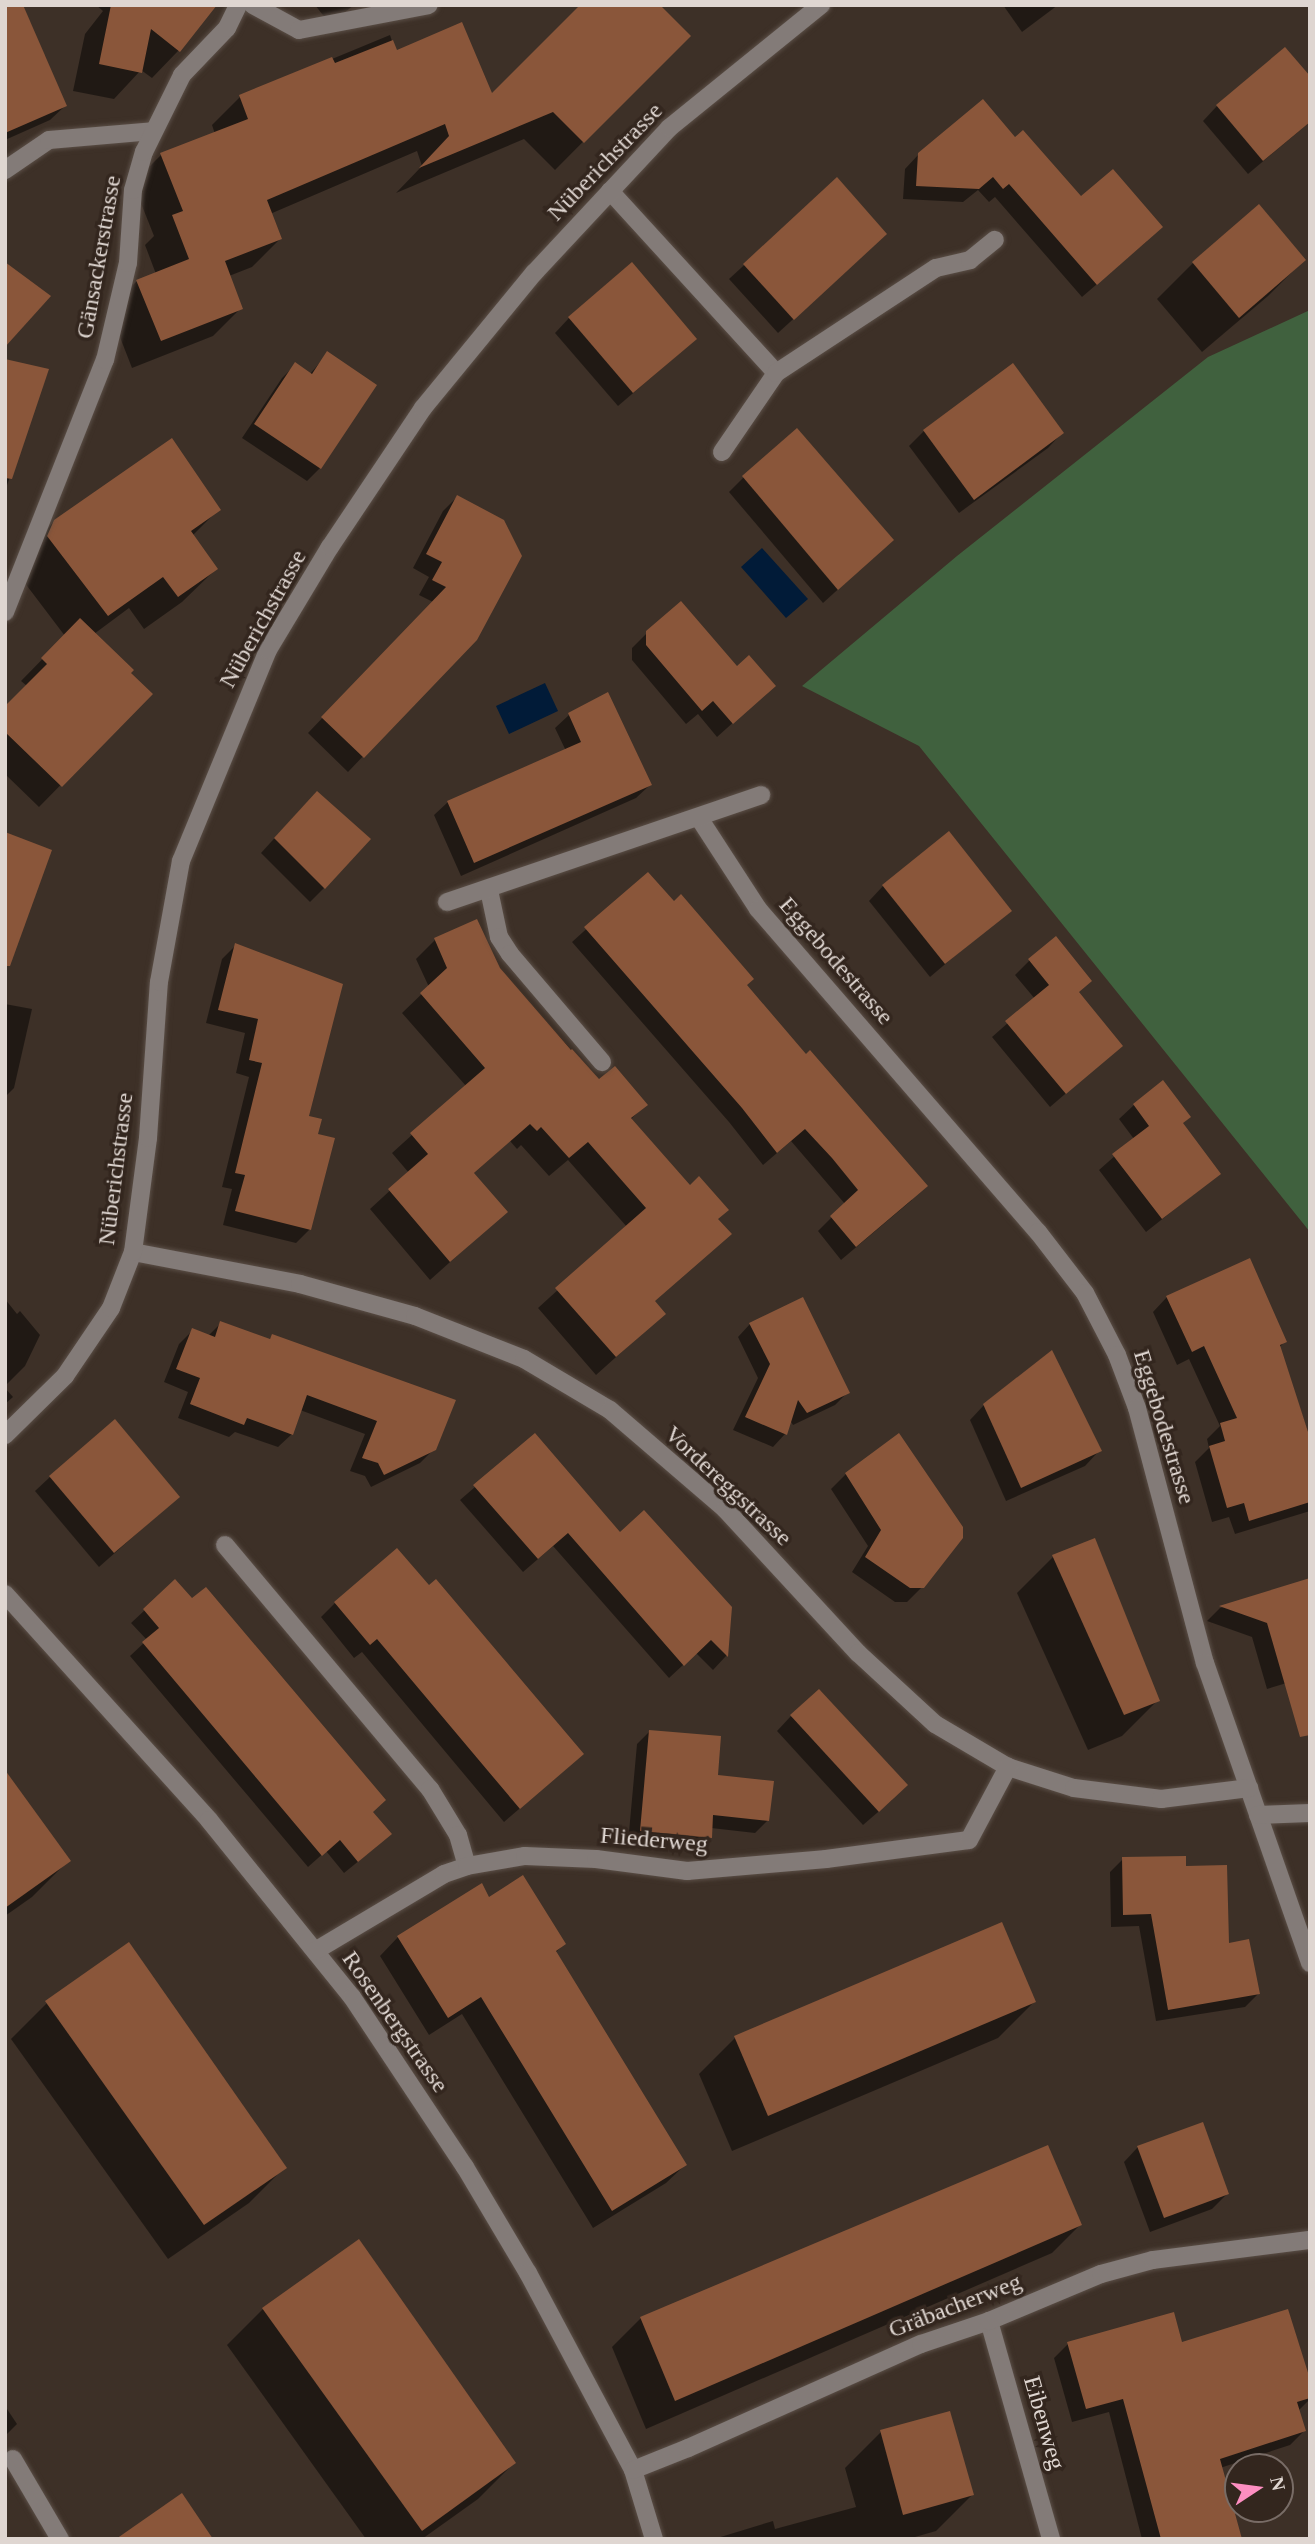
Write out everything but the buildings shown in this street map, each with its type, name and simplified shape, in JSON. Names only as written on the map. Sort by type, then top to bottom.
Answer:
[{"type":"street","name":"Gänsackerstrasse","points":[[5,611],[105,360],[128,264],[134,190],[153,131],[182,75],[227,28],[238,5]]},
{"type":"street","points":[[253,5],[299,30],[429,5]]},
{"type":"street","name":"Nüberichstrasse","points":[[5,1435],[65,1376],[111,1308],[133,1252],[148,1138],[159,982],[181,861],[239,716],[275,638],[330,547],[423,408],[534,273],[669,128],[821,5]]},
{"type":"street","points":[[5,170],[49,139],[153,131]]},
{"type":"street","points":[[610,191],[776,373]]},
{"type":"street","points":[[722,452],[776,373],[936,268],[970,260],[995,240]]},
{"type":"street","points":[[447,902],[489,890],[761,795]]},
{"type":"street","name":"Eggebodestrasse","points":[[699,818],[758,909],[1038,1232],[1085,1293],[1117,1355],[1138,1408],[1205,1663],[1310,1964]]},
{"type":"street","points":[[489,890],[492,914],[505,946],[602,1062]]},
{"type":"street","name":"Vordereggstrasse","points":[[133,1252],[300,1284],[402,1312],[524,1359],[610,1410],[725,1509],[858,1653],[935,1724],[1008,1768],[1074,1788],[1161,1799],[1249,1788]]},
{"type":"street","points":[[225,1545],[430,1789],[458,1835],[467,1866]]},
{"type":"street","name":"Rosenbergstrasse","points":[[5,1594],[209,1820],[352,1997],[465,2167],[528,2273],[632,2469],[654,2539]]},
{"type":"street","name":"Fliederweg","points":[[315,1951],[444,1874],[467,1866],[525,1856],[596,1859],[687,1871],[725,1869],[969,1840],[978,1829],[1008,1768]]},
{"type":"street","points":[[1258,1815],[1310,1813]]},
{"type":"street","name":"Gräbacherweg","points":[[632,2469],[688,2448],[921,2344],[989,2321],[1101,2274],[1153,2260],[1310,2240]]},
{"type":"street","name":"Eibenweg","points":[[989,2321],[1051,2539]]},
{"type":"street","points":[[13,2459],[60,2539]]},
{"type":"green space","points":[[1310,310],[1310,1232],[919,746],[802,686],[957,556],[1208,357]]},
{"type":"water","points":[[762,548],[808,599],[786,618],[741,567]]},
{"type":"water","points":[[545,683],[558,711],[509,734],[496,706]]}]
